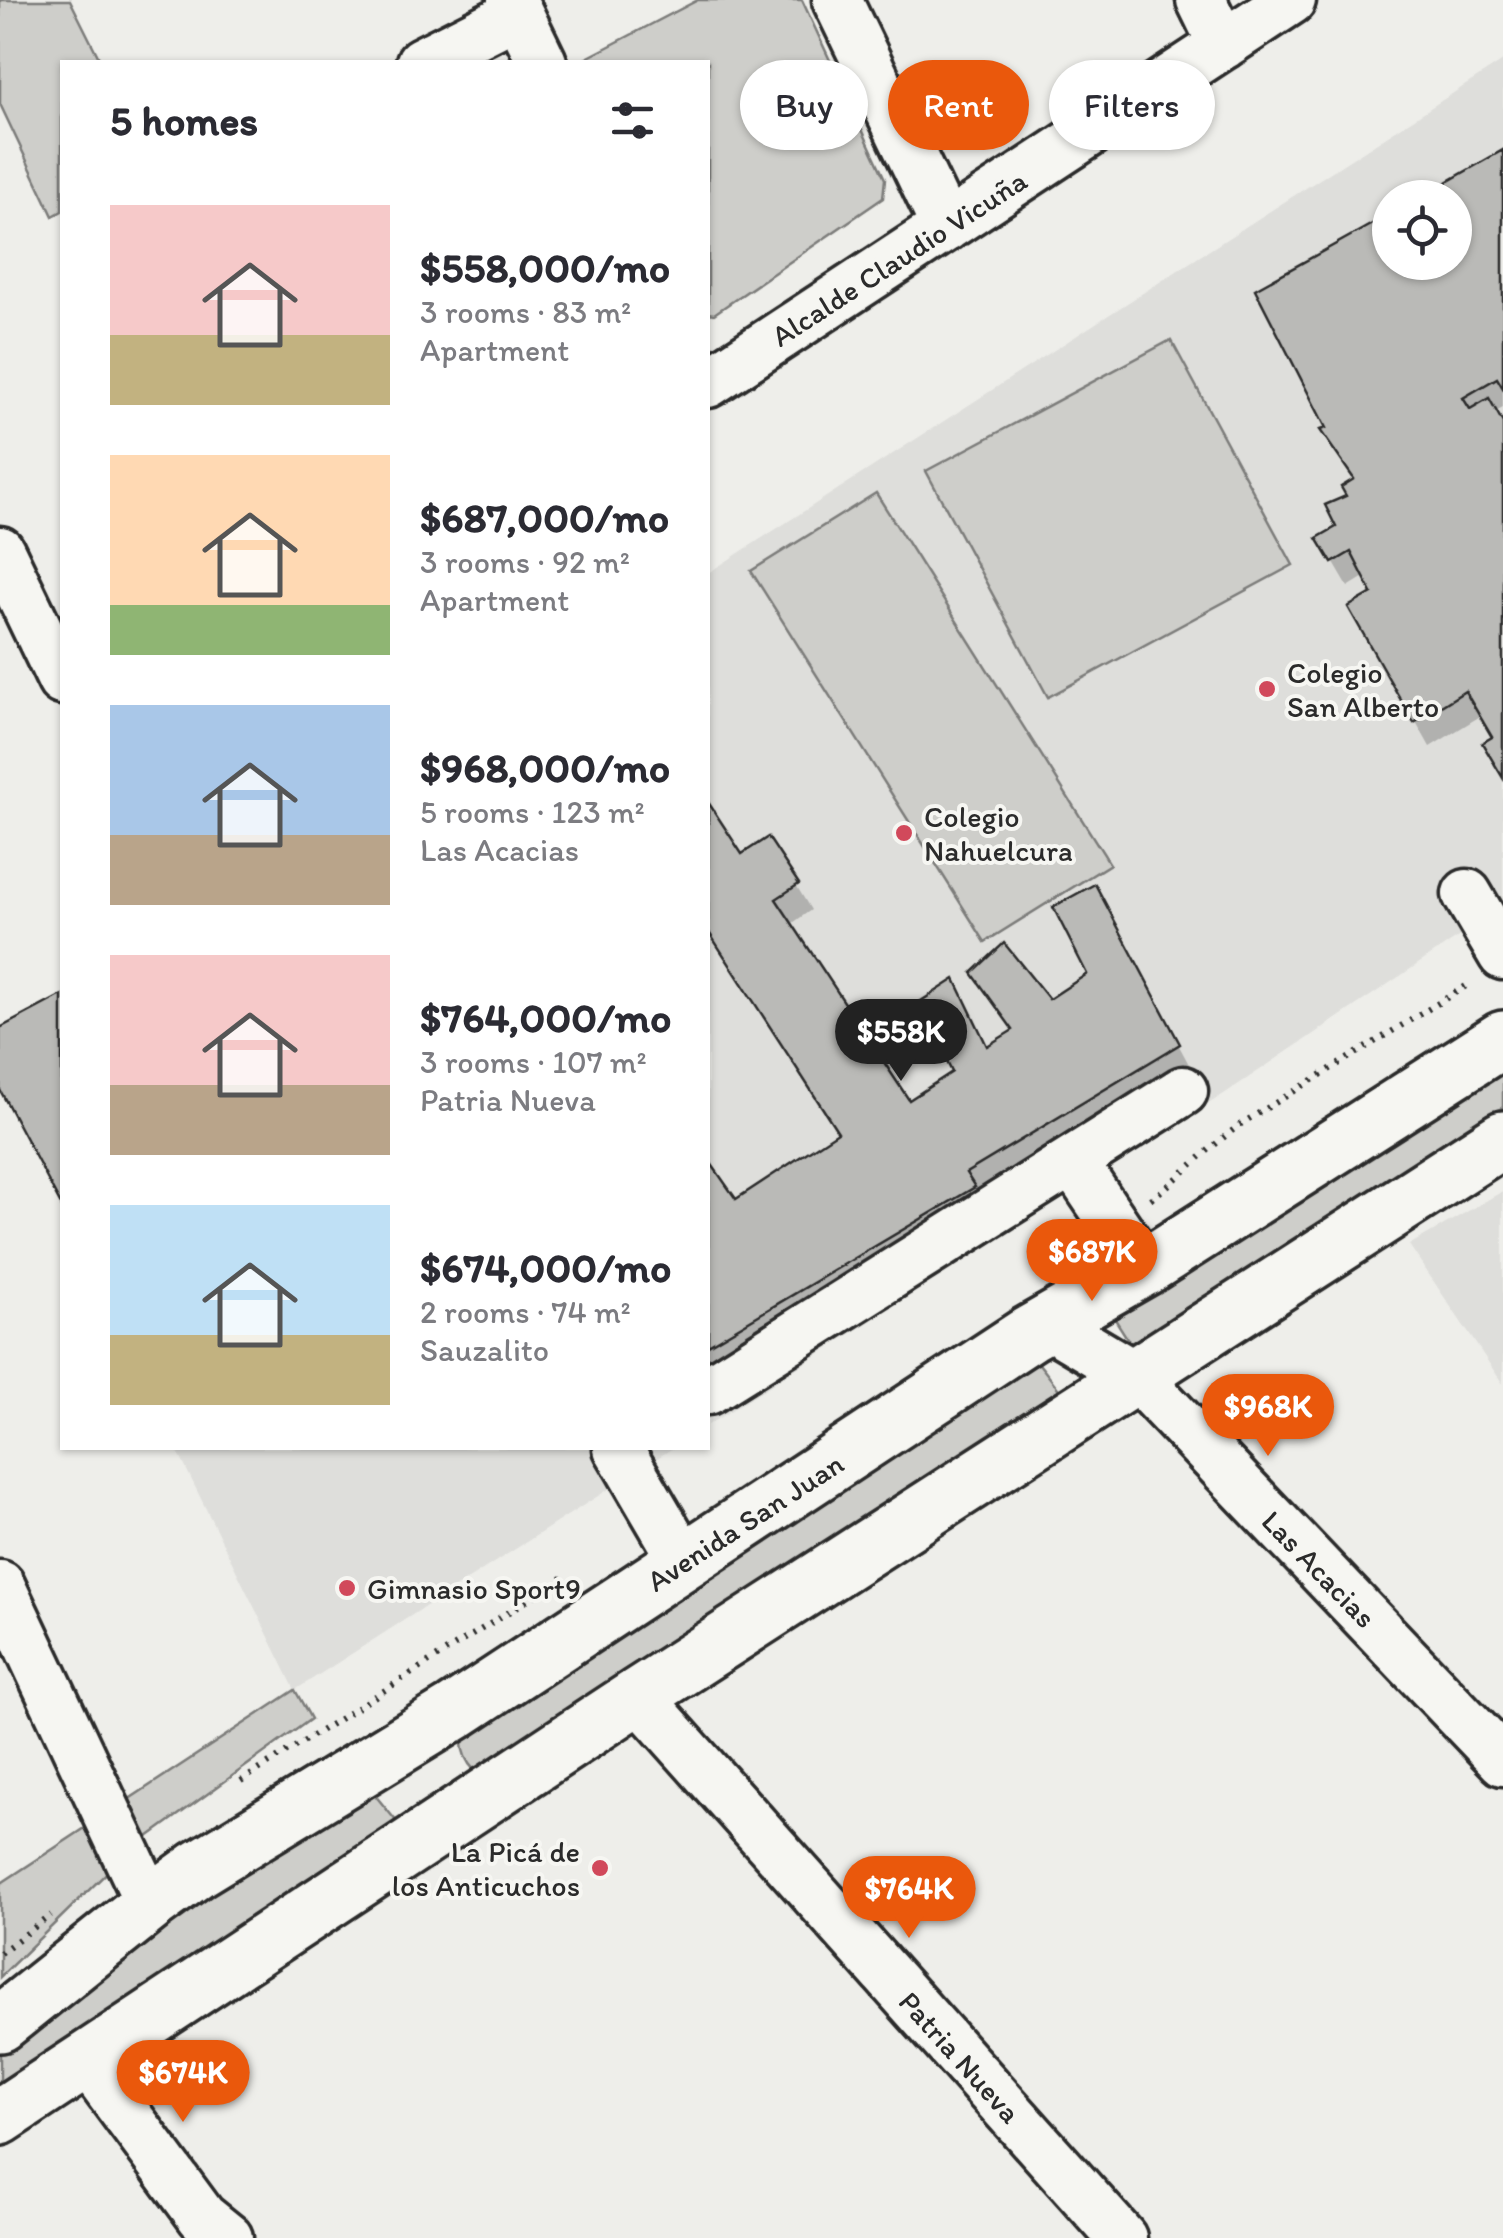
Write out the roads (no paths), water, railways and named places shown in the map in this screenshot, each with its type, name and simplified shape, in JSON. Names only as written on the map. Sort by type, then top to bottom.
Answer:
[{"type":"main road","name":"Avenida San Juan","points":[[0,2024],[198,1869],[455,1712],[1029,1334],[1144,1268],[1503,1039]]},
{"type":"main road","points":[[0,2116],[638,1696],[1503,1140]]},
{"type":"main road","points":[[455,1712],[438,1747],[442,1762],[456,1778],[478,1782],[534,1764]]},
{"type":"street","points":[[837,0],[946,227]]},
{"type":"street","points":[[1201,0],[1223,45]]},
{"type":"street","name":"Alcalde Claudio Vicuña","points":[[710,383],[1291,0]]},
{"type":"street","points":[[423,60],[515,6],[541,60]]},
{"type":"street","points":[[0,551],[60,676]]},
{"type":"street","points":[[1466,894],[1503,955]]},
{"type":"street","points":[[710,1389],[1183,1091]]},
{"type":"street","points":[[1072,1161],[1144,1268]]},
{"type":"street","name":"Las Acacias","points":[[1029,1334],[1053,1328],[1137,1377],[1503,1762]]},
{"type":"street","points":[[619,1450],[684,1560]]},
{"type":"street","points":[[0,1585],[150,1904]]},
{"type":"street","name":"Patria Nueva","points":[[638,1696],[1122,2238]]},
{"type":"street","points":[[86,2061],[202,2216],[228,2238]]},
{"type":"place","name":"Colegio San Alberto","points":[[1267,689]]},
{"type":"place","name":"Colegio Nahuelcura","points":[[904,833]]},
{"type":"place","name":"Gimnasio Sport9","points":[[347,1588]]},
{"type":"place","name":"La Picá de los Anticuchos","points":[[600,1868]]}]
